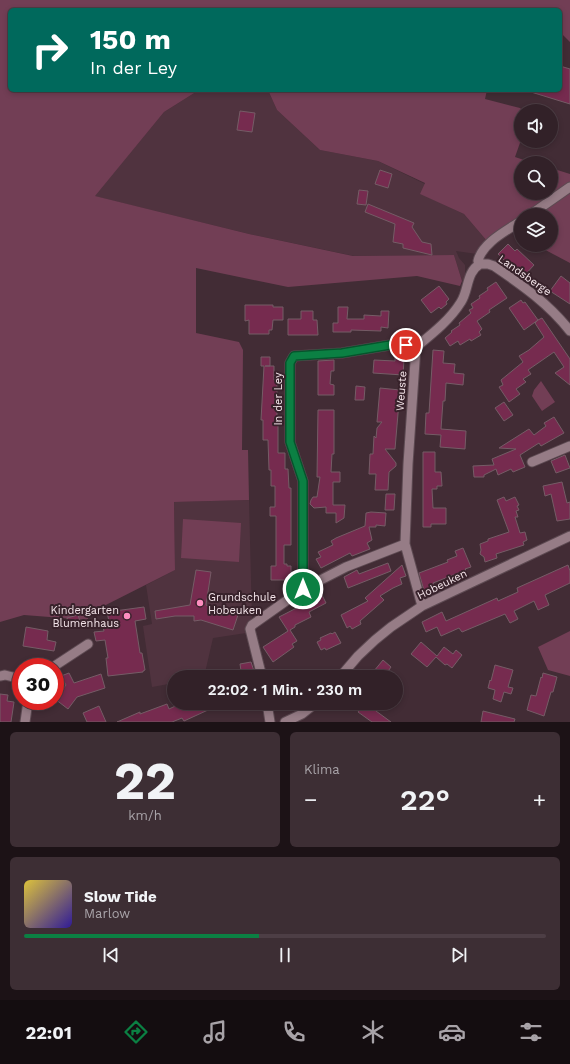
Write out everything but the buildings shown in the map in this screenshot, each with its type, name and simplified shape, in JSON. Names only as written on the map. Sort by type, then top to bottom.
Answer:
[{"type":"street","points":[[540,208],[570,187]]},
{"type":"street","points":[[416,347],[431,335],[462,301],[474,268],[480,264],[478,261],[479,256],[488,245],[514,226]]},
{"type":"street","name":"Landsberge","points":[[480,264],[494,266],[529,290],[549,307],[570,331]]},
{"type":"street","name":"In der Ley","points":[[303,589],[303,481],[290,442],[290,363],[294,356],[342,353],[396,344],[416,347]]},
{"type":"street","name":"Weuste","points":[[416,347],[408,464],[405,544],[422,606]]},
{"type":"street","points":[[532,462],[570,446]]},
{"type":"street","name":"Hobeuken","points":[[346,670],[375,640],[422,606],[570,536]]},
{"type":"street","points":[[260,670],[250,629],[252,624],[303,589],[346,567],[405,544]]},
{"type":"street","points":[[64,660],[88,644]]},
{"type":"street","points":[[0,676],[5,675],[12,677]]},
{"type":"street","points":[[25,722],[27,710]]},
{"type":"street","points":[[268,710],[270,722]]},
{"type":"street","points":[[285,722],[307,710]]},
{"type":"shaded area","points":[[0,0],[570,0],[570,42],[562,34],[562,8],[8,8],[8,92],[196,92],[164,112],[95,196],[249,234],[353,256],[454,255],[462,281],[460,286],[417,276],[288,287],[196,268],[196,333],[239,342],[243,350],[242,450],[248,450],[249,500],[174,502],[175,570],[88,614],[88,620],[24,615],[0,622]]},
{"type":"shaded area","points":[[196,92],[269,92],[277,110],[320,150],[378,161],[425,184],[421,194],[464,214],[487,241],[477,254],[456,251],[459,258],[465,265],[465,278],[462,281],[454,255],[354,256],[249,234],[94,196],[164,112]]},
{"type":"shaded area","points":[[269,92],[487,92],[485,99],[514,106],[514,148],[518,148],[514,156],[514,200],[548,200],[537,208],[514,208],[514,224],[487,241],[464,214],[420,194],[425,183],[378,161],[320,150],[277,110]]},
{"type":"shaded area","points":[[558,170],[570,174],[570,184],[558,193]]},
{"type":"shaded area","points":[[570,190],[570,263],[549,252],[558,252],[558,208],[545,208]]},
{"type":"shaded area","points":[[541,381],[555,402],[542,411],[532,396],[534,390]]},
{"type":"shaded area","name":"Grundschule Hobeuken","points":[[249,500],[252,621],[246,633],[213,638],[206,670],[167,670],[167,684],[152,687],[143,626],[152,624],[146,585],[175,570],[174,502]]},
{"type":"shaded area","points":[[183,519],[241,523],[239,562],[181,558]]},
{"type":"shaded area","points":[[570,631],[570,676],[548,670],[538,647]]},
{"type":"place","name":"Grundschule Hobeuken","points":[[200,603]]},
{"type":"place","name":"Kindergarten Blumenhaus","points":[[127,616]]},
{"type":"route","points":[[303,589],[303,481],[290,442],[290,363],[294,356],[342,353],[396,344],[406,345]]}]
